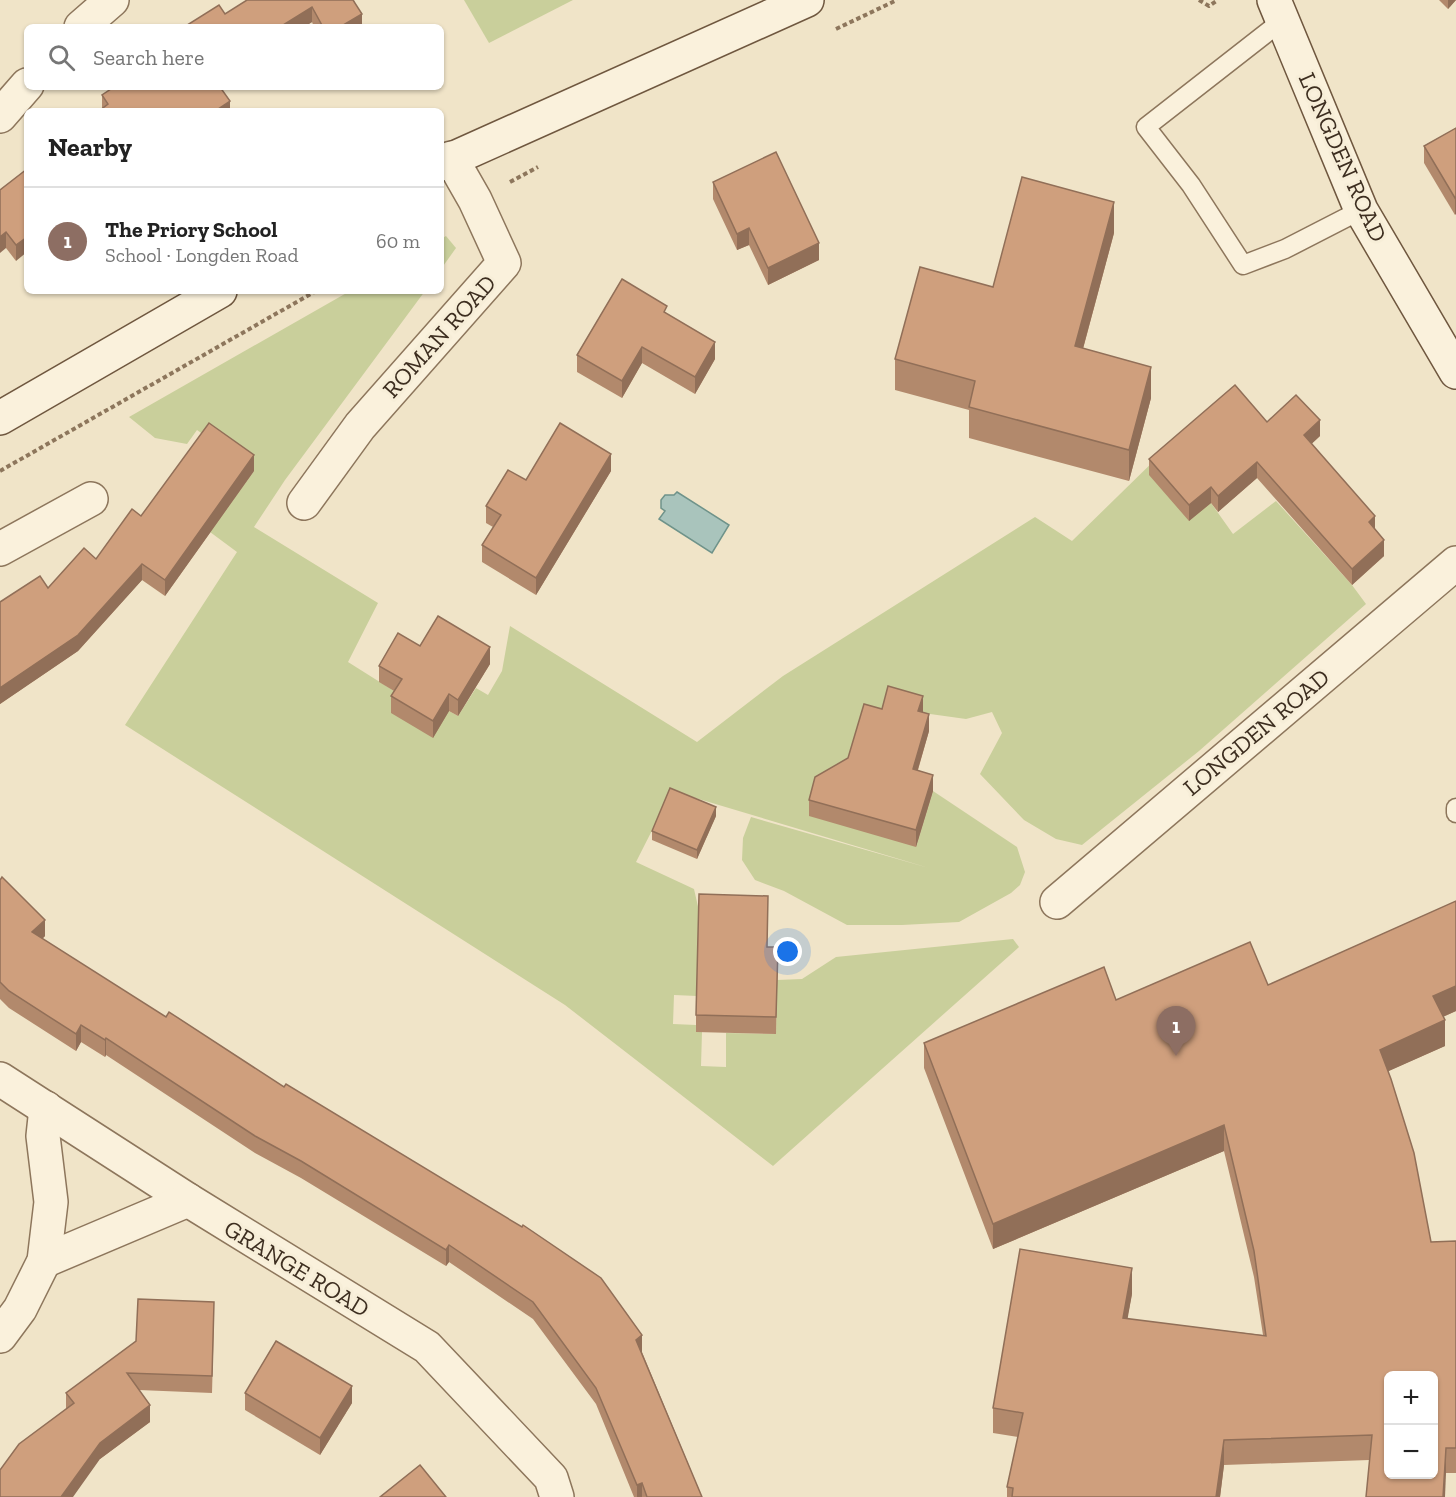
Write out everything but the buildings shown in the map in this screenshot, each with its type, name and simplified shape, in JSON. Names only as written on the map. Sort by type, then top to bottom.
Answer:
[{"type":"street","points":[[84,24],[112,0]]},
{"type":"street","name":"ROMAN ROAD","points":[[304,503],[360,426],[504,263],[475,200],[446,161],[807,0]]},
{"type":"street","name":"LONGDEN ROAD","points":[[1278,10],[1361,210],[1456,372]]},
{"type":"street","points":[[0,116],[24,88]]},
{"type":"street","points":[[0,418],[215,294]]},
{"type":"street","points":[[0,549],[91,499]]},
{"type":"street","name":"LONGDEN ROAD","points":[[1057,902],[1456,562]]},
{"type":"street","name":"GRANGE ROAD","points":[[0,1079],[188,1200],[428,1347],[551,1478],[557,1497]]},
{"type":"street","points":[[0,1336],[20,1310],[44,1261],[51,1202],[43,1136],[46,1108]]},
{"type":"street","points":[[44,1261],[188,1200]]},
{"type":"lane","points":[[1278,10],[1146,127],[1191,185],[1244,264],[1285,249],[1361,210]]},
{"type":"lane","points":[[1456,807],[1456,813]]},
{"type":"path","points":[[1199,0],[1209,6],[1218,0]]},
{"type":"path","points":[[0,471],[311,294]]},
{"type":"green space","points":[[464,0],[573,0],[489,43]]},
{"type":"green space","points":[[446,236],[456,248],[444,265],[444,237]]},
{"type":"green space","points":[[345,294],[423,294],[285,480],[254,527],[378,603],[348,662],[402,696],[458,716],[476,688],[488,695],[502,671],[510,626],[697,742],[783,676],[1035,517],[1072,541],[1163,452],[1211,503],[1233,534],[1276,501],[1352,585],[1366,604],[1199,751],[1082,845],[1056,839],[1024,820],[980,774],[1002,733],[992,712],[966,719],[923,713],[889,703],[916,847],[933,791],[1017,847],[1025,872],[1020,885],[1011,893],[959,922],[847,925],[784,891],[755,880],[742,860],[743,838],[751,817],[929,868],[672,791],[636,862],[694,889],[699,911],[697,996],[674,995],[673,1024],[696,1025],[702,1032],[701,1066],[726,1067],[726,1033],[776,1034],[777,980],[802,979],[836,957],[1013,939],[1019,947],[773,1166],[565,1005],[125,725],[237,552],[210,532],[254,471],[197,430],[187,444],[155,438],[129,417]]},
{"type":"water","points":[[677,492],[729,525],[712,553],[659,519],[665,511],[661,508],[661,500],[665,495],[674,495]]},
{"type":"place","name":"The Priory School","points":[[1176,1056]]}]
